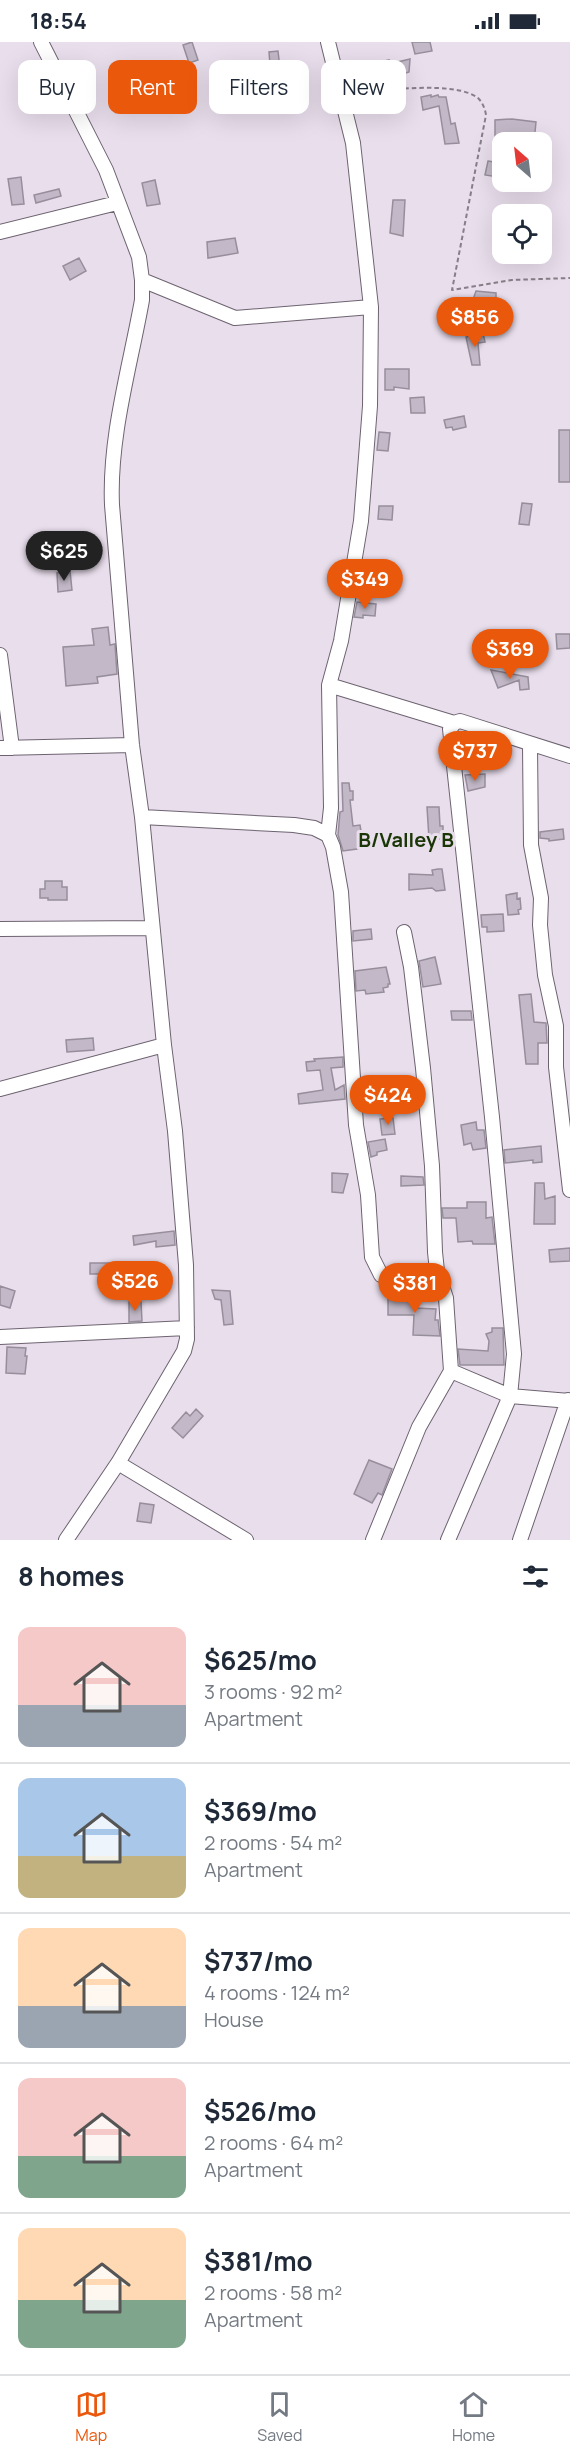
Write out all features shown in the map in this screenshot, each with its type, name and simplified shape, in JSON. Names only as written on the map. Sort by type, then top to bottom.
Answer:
[{"type":"street","points":[[41,42],[106,170],[139,257],[142,280],[142,300],[111,476],[132,745],[142,818],[164,1045],[175,1131],[186,1265],[188,1328],[184,1351],[118,1463],[66,1540]]},
{"type":"street","points":[[328,42],[332,60]]},
{"type":"street","points":[[346,114],[353,143],[371,307],[370,406],[361,521],[340,641],[329,685],[331,808],[328,835],[333,847],[341,892],[356,1125],[368,1195],[372,1257],[381,1275],[391,1277],[438,1271]]},
{"type":"street","points":[[0,232],[117,203]]},
{"type":"street","points":[[142,280],[235,318],[371,307]]},
{"type":"street","points":[[0,655],[6,748],[132,745]]},
{"type":"street","points":[[329,685],[454,723]]},
{"type":"street","points":[[448,1540],[510,1396],[514,1354],[458,795],[449,738],[451,725],[460,720],[506,734],[530,745],[570,756]]},
{"type":"street","points":[[530,745],[531,845],[541,898],[540,926],[545,975],[556,1026],[555,1067],[570,1190]]},
{"type":"street","points":[[142,818],[294,825],[314,828],[328,835]]},
{"type":"street","points":[[0,929],[152,928]]},
{"type":"street","points":[[373,1540],[419,1427],[451,1371],[446,1298],[438,1271],[423,1068],[411,967],[404,932]]},
{"type":"street","points":[[0,1089],[164,1045]]},
{"type":"street","points":[[0,1337],[188,1328]]},
{"type":"street","points":[[451,1371],[510,1396],[569,1401],[520,1540]]},
{"type":"street","points":[[118,1463],[246,1540]]},
{"type":"path","points":[[406,90],[447,88],[472,95],[484,105],[486,115],[452,290],[512,280],[570,278]]},
{"type":"building","points":[[192,42],[198,60],[188,60],[183,45]]},
{"type":"building","points":[[412,42],[430,42],[432,51],[415,54]]},
{"type":"building","points":[[278,51],[279,60],[270,60],[269,52]]},
{"type":"building","points":[[410,59],[409,72],[406,73],[406,60]]},
{"type":"building","points":[[431,95],[431,97],[438,95],[446,97],[451,124],[455,123],[459,143],[445,144],[439,106],[423,110],[421,97]]},
{"type":"building","points":[[512,119],[536,122],[535,132],[495,132],[495,120]]},
{"type":"building","points":[[488,161],[492,162],[492,176],[485,175]]},
{"type":"building","points":[[21,177],[24,204],[12,205],[8,179]]},
{"type":"building","points":[[155,180],[160,204],[147,206],[142,183]]},
{"type":"building","points":[[59,189],[61,196],[36,203],[34,195]]},
{"type":"building","points":[[393,200],[405,200],[403,236],[390,233]]},
{"type":"building","points":[[235,238],[238,253],[208,258],[207,242]]},
{"type":"building","points":[[79,258],[86,271],[70,280],[63,266]]},
{"type":"building","points":[[476,291],[496,293],[496,332],[487,332],[487,317],[469,311]]},
{"type":"building","points":[[483,333],[485,342],[478,343],[480,365],[472,365],[466,337]]},
{"type":"building","points":[[385,369],[409,369],[409,389],[394,387],[394,390],[385,390]]},
{"type":"building","points":[[424,397],[425,413],[411,413],[410,398]]},
{"type":"building","points":[[464,416],[466,427],[453,430],[452,427],[446,428],[444,420]]},
{"type":"building","points":[[559,430],[570,430],[570,482],[559,482]]},
{"type":"building","points":[[379,432],[390,433],[388,451],[377,450]]},
{"type":"building","points":[[522,503],[532,504],[529,525],[519,524]]},
{"type":"building","points":[[379,506],[393,506],[392,520],[378,519]]},
{"type":"building","points":[[70,571],[72,590],[58,592],[57,573]]},
{"type":"building","points":[[357,602],[376,604],[375,616],[354,617]]},
{"type":"building","points":[[108,627],[110,645],[115,644],[117,674],[97,677],[98,683],[66,686],[63,647],[94,645],[92,629]]},
{"type":"building","points":[[556,634],[570,634],[570,648],[557,649]]},
{"type":"building","points":[[491,670],[528,677],[529,689],[520,690],[519,680],[498,688]]},
{"type":"building","points":[[485,738],[497,742],[497,757],[484,755]]},
{"type":"building","points":[[485,774],[485,787],[468,791],[465,775]]},
{"type":"building","points":[[342,783],[349,783],[350,791],[353,791],[353,800],[350,800],[353,826],[360,825],[364,848],[343,851],[338,835],[340,812],[343,811]]},
{"type":"building","points":[[427,807],[439,807],[443,839],[429,839]]},
{"type":"building","points":[[563,829],[564,839],[549,841],[549,839],[540,838],[540,832]]},
{"type":"building","points":[[442,869],[445,890],[436,891],[432,888],[409,890],[409,874],[433,875],[432,870]]},
{"type":"building","points":[[45,881],[62,881],[62,887],[67,887],[67,900],[40,898],[40,889],[45,889]]},
{"type":"building","points":[[517,893],[517,899],[520,898],[519,914],[508,915],[506,895]]},
{"type":"building","points":[[503,914],[504,931],[487,932],[487,927],[482,927],[481,915]]},
{"type":"building","points":[[371,929],[372,939],[353,941],[353,931]]},
{"type":"building","points":[[435,957],[441,984],[423,987],[419,961]]},
{"type":"building","points":[[386,967],[390,984],[383,988],[384,992],[366,994],[365,990],[356,991],[355,971]]},
{"type":"building","points":[[531,994],[534,1022],[546,1023],[547,1043],[538,1043],[538,1064],[526,1064],[519,995]]},
{"type":"building","points":[[451,1011],[471,1011],[472,1020],[452,1020]]},
{"type":"building","points":[[93,1038],[94,1050],[67,1052],[66,1040]]},
{"type":"building","points":[[343,1057],[343,1067],[331,1068],[335,1090],[344,1085],[345,1099],[299,1104],[298,1094],[323,1090],[320,1070],[307,1071],[306,1062],[315,1061],[314,1059]]},
{"type":"building","points":[[393,1118],[395,1134],[382,1135],[380,1119]]},
{"type":"building","points":[[476,1122],[477,1130],[484,1130],[486,1148],[473,1150],[471,1143],[464,1145],[461,1125]]},
{"type":"building","points":[[385,1139],[387,1150],[377,1152],[377,1155],[371,1157],[368,1142]]},
{"type":"building","points":[[541,1146],[542,1162],[533,1163],[533,1160],[505,1163],[504,1150]]},
{"type":"building","points":[[332,1173],[348,1174],[343,1193],[332,1192]]},
{"type":"building","points":[[401,1176],[423,1177],[424,1185],[401,1186]]},
{"type":"building","points":[[535,1183],[544,1183],[545,1199],[555,1196],[555,1224],[534,1224]]},
{"type":"building","points":[[467,1202],[486,1202],[486,1218],[492,1217],[495,1244],[458,1242],[456,1218],[443,1218],[442,1208],[467,1208]]},
{"type":"building","points":[[174,1231],[175,1245],[156,1247],[156,1241],[134,1245],[133,1236]]},
{"type":"building","points":[[570,1248],[570,1261],[550,1262],[549,1250]]},
{"type":"building","points":[[90,1263],[111,1263],[112,1274],[90,1274]]},
{"type":"building","points":[[0,1286],[15,1291],[10,1308],[0,1305]]},
{"type":"building","points":[[212,1290],[230,1291],[233,1324],[224,1325],[221,1300],[215,1299]]},
{"type":"building","points":[[418,1295],[417,1308],[436,1309],[435,1320],[438,1320],[440,1336],[413,1335],[414,1315],[388,1315],[388,1296]]},
{"type":"building","points":[[129,1302],[141,1302],[142,1321],[129,1322]]},
{"type":"building","points":[[492,1328],[503,1328],[504,1365],[460,1365],[458,1349],[488,1351],[489,1341],[486,1334],[492,1332]]},
{"type":"building","points":[[7,1347],[26,1348],[25,1374],[6,1373]]},
{"type":"building","points":[[196,1409],[203,1416],[183,1438],[172,1428],[186,1412],[190,1416]]},
{"type":"building","points":[[369,1460],[392,1469],[382,1495],[378,1493],[372,1503],[354,1494]]},
{"type":"building","points":[[140,1503],[154,1505],[151,1523],[137,1521]]},
{"type":"district","name":"B/Valley B","points":[[406,839]]}]
